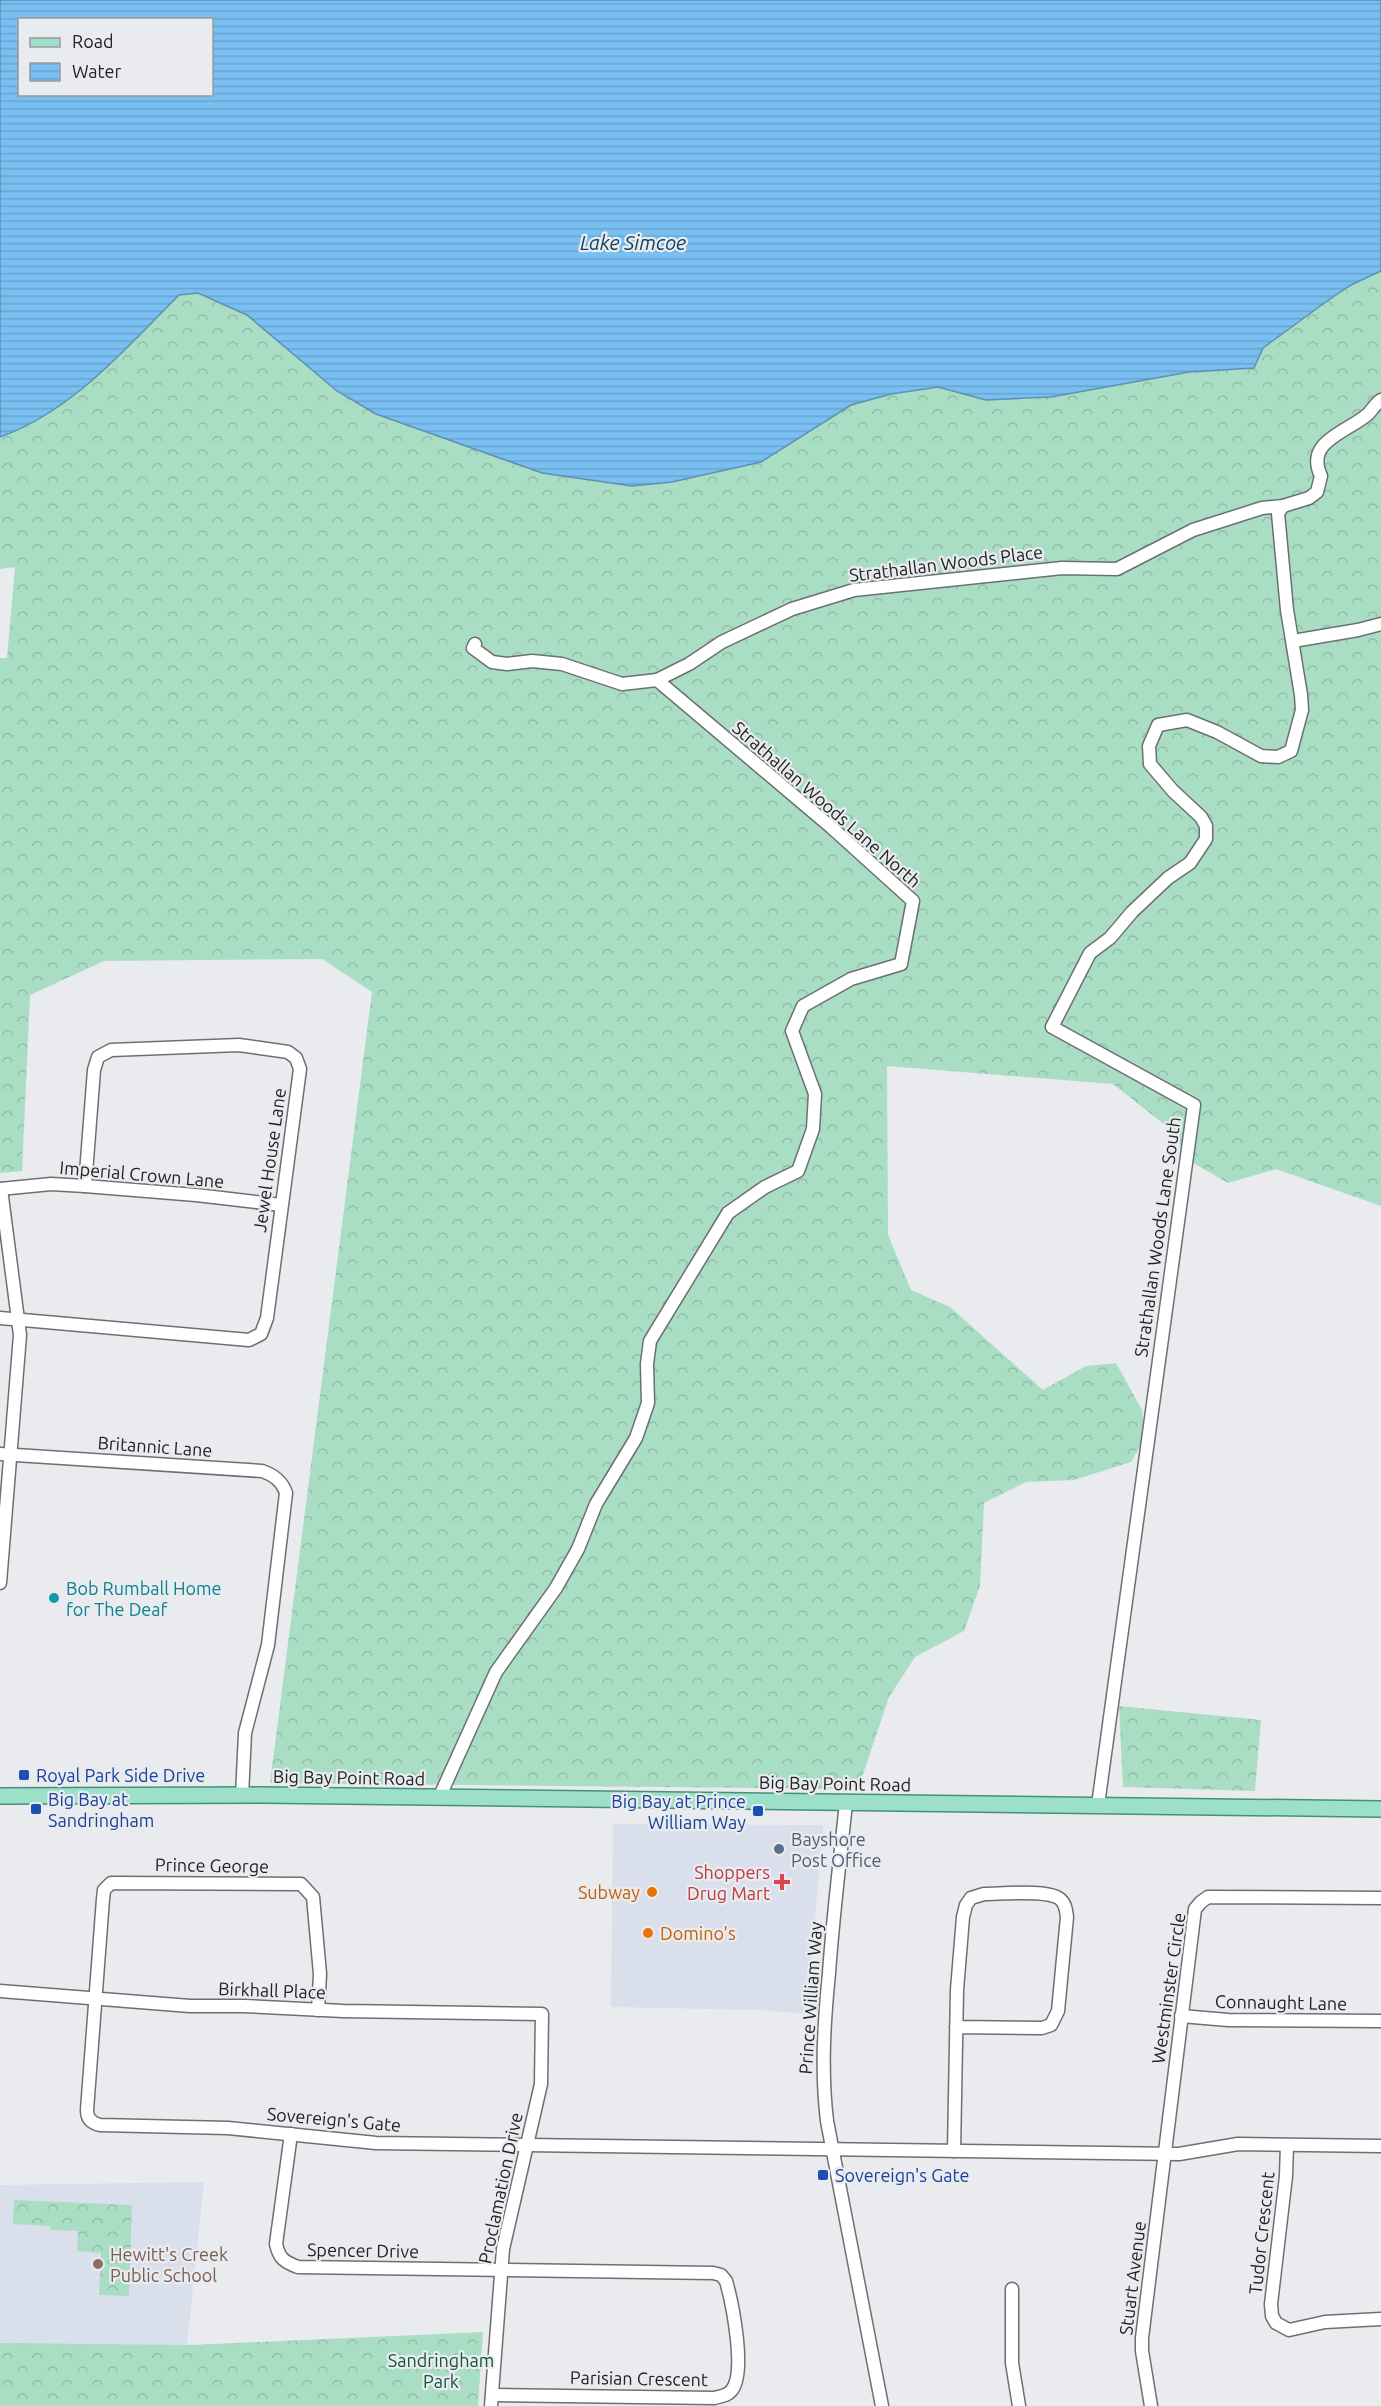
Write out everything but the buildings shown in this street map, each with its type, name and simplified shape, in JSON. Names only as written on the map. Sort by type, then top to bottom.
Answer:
[{"type":"main road","name":"Big Bay Point Road","points":[[0,1796],[242,1796],[1381,1809]]},
{"type":"street","name":"Strathallan Woods Place","points":[[475,644],[473,648],[492,662],[507,664],[532,661],[562,664],[622,684],[657,680],[689,664],[722,642],[792,609],[854,590],[1023,574],[1062,568],[1117,568],[1193,530],[1263,508],[1283,506],[1309,498],[1317,492],[1321,476],[1316,465],[1319,451],[1325,442],[1368,414],[1381,400]]},
{"type":"street","name":"Strathallan Woods Lane South","points":[[1098,1805],[1194,1105],[1052,1027],[1090,953],[1110,938],[1132,912],[1168,878],[1190,863],[1206,838],[1206,825],[1201,817],[1173,791],[1150,764],[1149,746],[1158,725],[1187,720],[1217,732],[1261,756],[1278,757],[1291,751],[1302,710],[1287,610],[1278,513],[1283,506]]},
{"type":"street","points":[[1293,641],[1381,624]]},
{"type":"street","name":"Strathallan Woods Lane North","points":[[438,1798],[496,1672],[527,1631],[561,1578],[578,1549],[596,1504],[636,1438],[648,1403],[646,1364],[650,1341],[728,1213],[765,1187],[798,1171],[813,1129],[815,1094],[792,1031],[802,1006],[851,979],[901,964],[913,901],[831,827],[657,680]]},
{"type":"street","name":"Jewel House Lane","points":[[0,1318],[249,1340],[261,1334],[267,1318],[300,1069],[296,1058],[288,1052],[239,1045],[111,1050],[98,1057],[94,1070],[85,1186]]},
{"type":"street","name":"Imperial Crown Lane","points":[[1,1189],[51,1184],[196,1195],[281,1205]]},
{"type":"street","points":[[0,1583],[5,1454],[20,1335],[1,1189]]},
{"type":"street","name":"Britannic Lane","points":[[5,1454],[262,1471],[279,1479],[286,1494],[266,1655],[245,1733],[242,1796]]},
{"type":"street","name":"Prince William Way","points":[[846,1803],[833,1912],[822,2050],[823,2090],[832,2149],[882,2406]]},
{"type":"street","name":"Prince George","points":[[95,1999],[104,1891],[109,1884],[116,1882],[301,1884],[313,1897],[320,1974],[318,2010]]},
{"type":"street","points":[[954,2151],[956,2027],[957,1990],[963,1917],[968,1901],[975,1895],[984,1894],[1047,1894],[1059,1898],[1064,1903],[1066,1917],[1058,2011],[1054,2022],[1042,2028],[956,2027]]},
{"type":"street","name":"Westminster Circle","points":[[1164,2154],[1195,1909],[1208,1897],[1381,1898]]},
{"type":"street","name":"Birkhall Place","points":[[0,1991],[190,2006],[542,2014]]},
{"type":"street","name":"Sovereign's Gate","points":[[95,1999],[87,2110],[91,2121],[100,2125],[228,2128],[376,2143],[1164,2154],[1197,2153],[1235,2144],[1381,2146]]},
{"type":"street","name":"Proclamation Drive","points":[[491,2400],[503,2249],[541,2084],[542,2014]]},
{"type":"street","name":"Connaught Lane","points":[[1181,2016],[1228,2020],[1381,2021]]},
{"type":"street","name":"Spencer Drive","points":[[291,2134],[276,2244],[278,2255],[285,2263],[298,2267],[500,2270]]},
{"type":"street","name":"Tudor Crescent","points":[[1287,2145],[1286,2176],[1271,2291],[1272,2316],[1276,2323],[1289,2330],[1325,2322],[1381,2319]]},
{"type":"street","name":"Stuart Avenue","points":[[1151,2406],[1142,2338],[1164,2154]]},
{"type":"street","name":"Parisian Crescent","points":[[491,2400],[714,2398],[726,2396],[733,2390],[738,2370],[735,2322],[728,2289],[721,2275],[713,2273],[500,2270]]},
{"type":"street","points":[[1012,2289],[1012,2363],[1019,2406]]},
{"type":"shaded area","points":[[613,1824],[823,1825],[807,2014],[758,2010],[611,2007]]},
{"type":"shaded area","name":"Hewitt's Creek Public School","points":[[204,2182],[187,2345],[0,2344],[0,2185]]},
{"type":"green space","points":[[1381,271],[1381,1206],[1276,1169],[1228,1183],[1190,1161],[1170,1129],[1113,1084],[887,1066],[888,1235],[911,1290],[950,1307],[1043,1390],[1086,1366],[1116,1363],[1142,1410],[1145,1437],[1131,1462],[1074,1480],[1026,1482],[984,1503],[980,1586],[964,1631],[915,1657],[889,1697],[858,1789],[270,1783],[372,992],[322,959],[104,961],[30,995],[22,1171],[0,1173],[0,658],[7,658],[15,567],[0,569],[0,437],[26,426],[75,395],[179,295],[198,293],[247,315],[337,391],[632,486],[672,482],[761,462],[851,405],[891,394],[938,387],[986,400],[1051,397],[1189,372],[1254,368],[1263,348],[1351,285]]},
{"type":"green space","points":[[1119,1706],[1261,1720],[1255,1791],[1123,1787]]},
{"type":"green space","points":[[14,2200],[132,2205],[129,2296],[99,2295],[101,2253],[77,2251],[78,2231],[51,2230],[50,2226],[13,2224]]},
{"type":"green space","name":"Sandringham Park","points":[[483,2332],[478,2406],[0,2406],[0,2343],[191,2345]]},
{"type":"water","name":"Lake Simcoe","points":[[0,0],[1381,0],[1381,271],[1351,285],[1263,348],[1254,368],[1189,372],[1051,397],[986,400],[938,387],[891,394],[851,405],[761,462],[672,482],[632,486],[542,473],[376,414],[337,391],[247,315],[198,293],[179,295],[75,395],[26,426],[0,437]]},
{"type":"place","name":"Bob Rumball Home for The Deaf","points":[[54,1598]]},
{"type":"place","name":"Royal Park Side Drive","points":[[24,1775]]},
{"type":"place","name":"Big Bay at Sandringham","points":[[36,1809]]},
{"type":"place","name":"Big Bay at Prince William Way","points":[[758,1811]]},
{"type":"place","name":"Bayshore Post Office","points":[[779,1849]]},
{"type":"place","name":"Shoppers Drug Mart","points":[[782,1882]]},
{"type":"place","name":"Subway","points":[[652,1892]]},
{"type":"place","name":"Domino's","points":[[648,1933]]},
{"type":"place","name":"Sovereign's Gate","points":[[823,2175]]},
{"type":"place","name":"Hewitt's Creek Public School","points":[[98,2264]]}]
